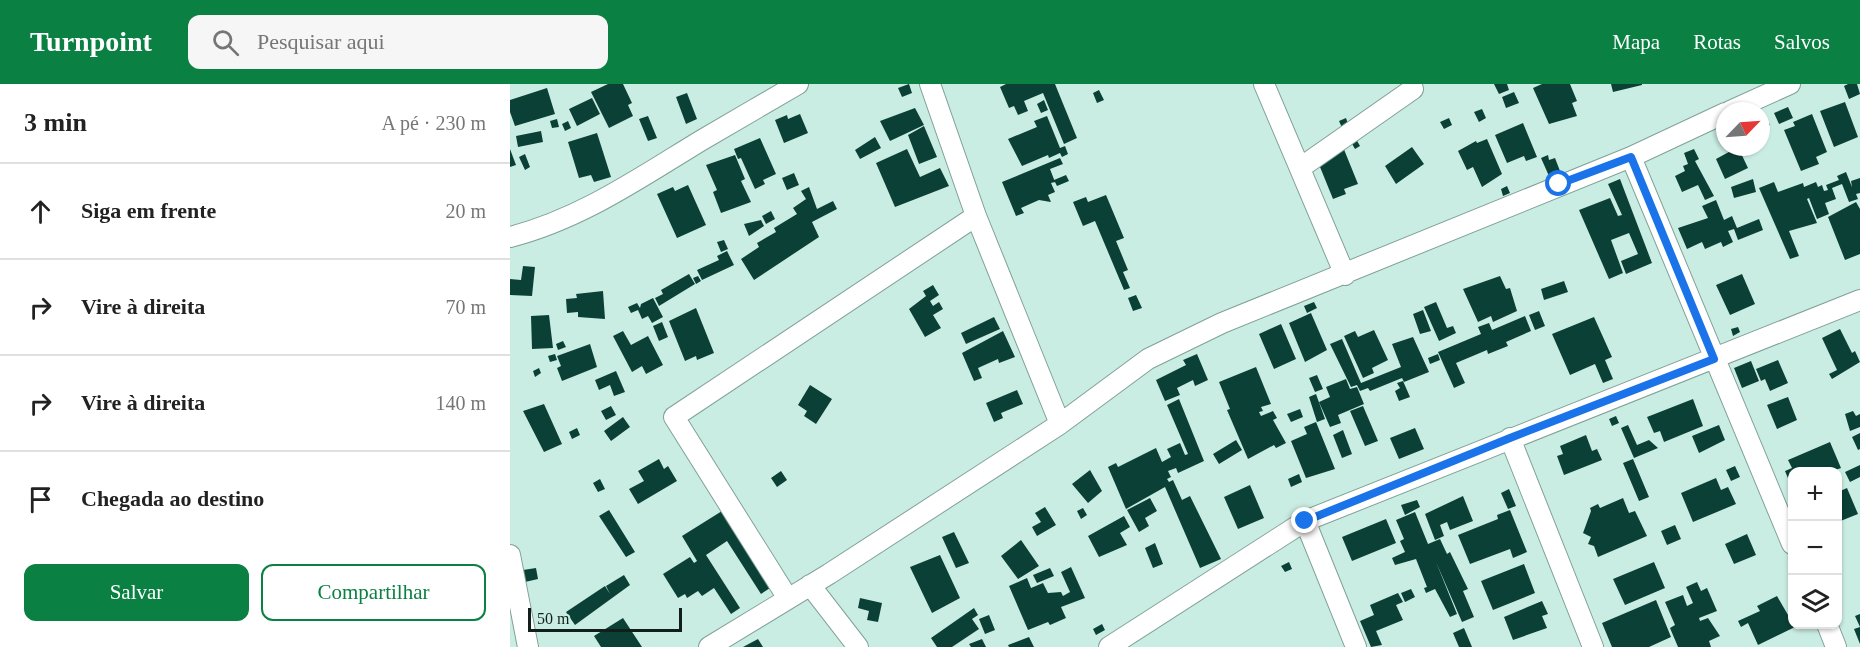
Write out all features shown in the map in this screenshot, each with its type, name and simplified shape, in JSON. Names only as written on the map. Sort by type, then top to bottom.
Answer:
[{"type":"street","points":[[510,237],[534,231],[582,211],[632,184],[798,84]]},
{"type":"street","points":[[930,84],[976,216],[1060,424]]},
{"type":"street","points":[[1264,84],[1345,275]]},
{"type":"street","points":[[1748,102],[1779,86]]},
{"type":"street","points":[[1300,168],[1413,89]]},
{"type":"street","points":[[710,647],[1060,424],[1148,359],[1222,323],[1345,275],[1559,184],[1631,157],[1716,117]]},
{"type":"street","points":[[1631,157],[1788,535]]},
{"type":"street","points":[[788,597],[674,417],[976,216]]},
{"type":"street","points":[[1109,647],[1305,521],[1860,300]]},
{"type":"street","points":[[1510,438],[1593,647]]},
{"type":"street","points":[[1305,521],[1356,647]]},
{"type":"street","points":[[510,555],[514,595],[528,647]]},
{"type":"street","points":[[810,585],[858,647]]},
{"type":"street","points":[[1829,629],[1836,647]]},
{"type":"building","points":[[608,84],[623,84],[632,103],[628,105],[633,116],[609,128],[591,92]]},
{"type":"building","points":[[909,84],[912,93],[902,97],[898,88]]},
{"type":"building","points":[[1006,84],[1055,84],[1077,138],[1064,144],[1043,93],[1024,101],[1028,111],[1018,115],[1014,106],[1009,108],[1000,87]]},
{"type":"building","points":[[1494,84],[1507,84],[1509,90],[1499,94]]},
{"type":"building","points":[[1542,84],[1570,84],[1577,101],[1572,103],[1577,116],[1549,124],[1533,88]]},
{"type":"building","points":[[1611,84],[1642,84],[1642,85],[1613,92]]},
{"type":"building","points":[[1857,84],[1860,94],[1849,99],[1844,86]]},
{"type":"building","points":[[547,88],[555,114],[515,126],[510,112],[510,100]]},
{"type":"building","points":[[1099,90],[1104,100],[1097,103],[1093,93]]},
{"type":"building","points":[[1514,92],[1519,103],[1506,108],[1502,97]]},
{"type":"building","points":[[687,93],[697,119],[686,124],[676,97]]},
{"type":"building","points":[[592,98],[600,114],[577,126],[569,109]]},
{"type":"building","points":[[1044,100],[1048,110],[1041,113],[1037,104]]},
{"type":"building","points":[[1845,102],[1858,137],[1834,147],[1820,111]]},
{"type":"building","points":[[1788,107],[1793,118],[1779,124],[1774,113]]},
{"type":"building","points":[[915,108],[924,125],[890,141],[880,121]]},
{"type":"building","points":[[1482,109],[1486,118],[1479,122],[1474,112]]},
{"type":"building","points":[[800,114],[808,133],[784,143],[775,120],[787,115],[788,119]]},
{"type":"building","points":[[1812,114],[1827,152],[1816,157],[1819,164],[1801,171],[1784,130],[1795,126],[1793,122]]},
{"type":"building","points":[[648,116],[657,138],[648,141],[639,119]]},
{"type":"building","points":[[1047,116],[1060,148],[1065,146],[1068,154],[1062,157],[1060,153],[1049,158],[1048,155],[1022,166],[1008,139],[1037,127],[1034,121]]},
{"type":"building","points":[[1346,118],[1349,127],[1343,130],[1339,121]]},
{"type":"building","points":[[1449,118],[1452,125],[1444,129],[1440,122]]},
{"type":"building","points":[[557,119],[559,127],[552,128],[550,121]]},
{"type":"building","points":[[568,121],[571,128],[565,131],[562,124]]},
{"type":"building","points":[[1523,123],[1537,157],[1526,161],[1524,156],[1507,163],[1495,135]]},
{"type":"building","points":[[924,126],[937,157],[919,164],[908,135]]},
{"type":"building","points":[[541,131],[543,142],[518,147],[516,136]]},
{"type":"building","points":[[597,133],[611,177],[594,182],[591,175],[579,178],[568,142]]},
{"type":"building","points":[[875,137],[881,148],[860,159],[855,150]]},
{"type":"building","points":[[760,138],[776,174],[763,180],[765,184],[755,189],[741,158],[738,159],[734,149]]},
{"type":"building","points":[[1356,139],[1360,146],[1355,149],[1351,142]]},
{"type":"building","points":[[1487,139],[1502,174],[1482,187],[1473,167],[1467,170],[1458,151],[1476,141],[1477,143]]},
{"type":"building","points":[[1343,147],[1358,184],[1344,189],[1346,194],[1333,199],[1318,162]]},
{"type":"building","points":[[1412,147],[1424,164],[1396,184],[1385,166]]},
{"type":"building","points":[[510,149],[516,165],[510,167]]},
{"type":"building","points":[[907,149],[920,177],[940,168],[949,186],[895,207],[876,163]]},
{"type":"building","points":[[1694,149],[1699,159],[1695,161],[1714,196],[1705,200],[1698,185],[1682,192],[1675,176],[1685,171],[1683,166],[1688,164],[1684,153]]},
{"type":"building","points":[[525,154],[530,167],[525,170],[519,157]]},
{"type":"building","points":[[735,155],[745,179],[741,181],[751,202],[721,213],[713,192],[717,190],[706,165]]},
{"type":"building","points":[[1548,155],[1549,160],[1555,158],[1560,171],[1549,176],[1541,158]]},
{"type":"building","points":[[1722,156],[1742,156],[1748,168],[1725,179],[1716,159]]},
{"type":"building","points":[[1060,158],[1063,164],[1050,169],[1055,182],[1051,183],[1055,192],[1048,195],[1051,202],[1039,200],[1021,208],[1024,213],[1016,216],[1002,182]]},
{"type":"building","points":[[1846,172],[1852,187],[1851,181],[1860,178],[1860,193],[1856,194],[1858,199],[1849,202],[1842,184],[1832,188],[1836,199],[1825,203],[1829,214],[1817,219],[1809,198],[1807,199],[1817,223],[1789,231],[1799,256],[1790,259],[1759,188],[1774,182],[1778,192],[1803,183],[1804,187],[1816,182],[1818,187],[1822,185],[1824,191],[1828,190],[1826,185],[1839,180],[1837,176]]},
{"type":"building","points":[[794,173],[799,185],[787,190],[782,178]]},
{"type":"building","points":[[1066,175],[1069,181],[1057,186],[1054,180]]},
{"type":"building","points":[[1620,179],[1652,263],[1626,274],[1621,261],[1638,254],[1629,233],[1611,240],[1623,273],[1609,279],[1579,210],[1610,198],[1618,216],[1622,215],[1608,184]]},
{"type":"building","points":[[1753,179],[1756,192],[1734,198],[1731,187]]},
{"type":"building","points":[[688,185],[706,225],[677,238],[657,194],[673,187],[675,191]]},
{"type":"building","points":[[1507,186],[1510,193],[1503,196],[1501,189]]},
{"type":"building","points":[[809,187],[817,209],[833,201],[837,209],[812,222],[819,237],[754,280],[741,259],[759,247],[757,243],[776,232],[774,228],[797,214],[793,208],[806,199],[801,191]]},
{"type":"building","points":[[1106,195],[1124,238],[1116,241],[1128,270],[1123,272],[1130,288],[1124,290],[1095,221],[1083,226],[1073,202],[1086,197],[1088,202]]},
{"type":"building","points":[[1716,200],[1724,220],[1732,216],[1737,228],[1759,219],[1763,230],[1738,240],[1734,229],[1728,231],[1733,242],[1723,247],[1721,242],[1705,249],[1702,242],[1687,249],[1678,228],[1708,218],[1702,206]]},
{"type":"building","points":[[1856,202],[1860,209],[1860,254],[1845,260],[1828,217]]},
{"type":"building","points":[[771,211],[775,219],[766,224],[762,216]]},
{"type":"building","points":[[761,220],[764,226],[749,236],[744,224]]},
{"type":"building","points":[[724,240],[728,249],[721,252],[717,242]]},
{"type":"building","points":[[727,251],[734,265],[702,280],[697,270],[719,260],[717,256]]},
{"type":"building","points":[[523,266],[535,267],[532,296],[510,295],[510,279],[521,280]]},
{"type":"building","points":[[689,274],[695,284],[659,306],[655,298],[663,294],[661,290]]},
{"type":"building","points":[[1742,274],[1755,304],[1730,315],[1716,285]]},
{"type":"building","points":[[698,276],[701,281],[696,284],[693,278]]},
{"type":"building","points":[[1500,276],[1506,289],[1510,288],[1517,311],[1493,322],[1491,316],[1478,322],[1463,289]]},
{"type":"building","points":[[1564,281],[1568,292],[1544,300],[1541,289]]},
{"type":"building","points":[[933,285],[939,295],[930,301],[933,306],[939,302],[943,309],[933,315],[941,328],[925,337],[909,309],[926,296],[923,291]]},
{"type":"building","points":[[603,291],[605,319],[578,317],[578,312],[567,313],[566,299],[577,298],[576,294]]},
{"type":"building","points":[[1136,295],[1142,308],[1133,311],[1128,298]]},
{"type":"building","points":[[653,298],[663,317],[652,323],[648,316],[642,319],[638,310],[631,313],[628,307],[637,303],[640,308],[641,304]]},
{"type":"building","points":[[1314,302],[1317,308],[1307,313],[1304,306]]},
{"type":"building","points":[[1436,302],[1447,328],[1453,326],[1456,333],[1439,341],[1424,307]]},
{"type":"building","points":[[696,308],[714,353],[697,360],[696,356],[685,361],[669,321]]},
{"type":"building","points":[[1423,310],[1431,331],[1420,334],[1413,314]]},
{"type":"building","points":[[1539,311],[1545,326],[1535,330],[1529,315]]},
{"type":"building","points":[[1311,313],[1327,350],[1305,362],[1289,323]]},
{"type":"building","points":[[549,315],[553,348],[532,349],[531,316]]},
{"type":"building","points":[[1525,316],[1531,331],[1506,342],[1508,346],[1488,354],[1487,350],[1456,363],[1465,383],[1454,388],[1438,352],[1481,334],[1478,327],[1489,323],[1492,330]]},
{"type":"building","points":[[994,317],[1000,329],[966,344],[961,333]]},
{"type":"building","points":[[1594,317],[1612,357],[1605,360],[1613,379],[1603,383],[1595,364],[1570,375],[1552,334]]},
{"type":"building","points":[[662,322],[668,337],[659,341],[653,326]]},
{"type":"building","points":[[1281,324],[1296,359],[1274,369],[1259,334]]},
{"type":"building","points":[[1738,327],[1740,332],[1733,336],[1731,329]]},
{"type":"building","points":[[1840,329],[1852,353],[1855,351],[1860,362],[1832,379],[1829,374],[1837,370],[1822,338]]},
{"type":"building","points":[[1374,330],[1388,360],[1372,368],[1374,373],[1363,378],[1344,336],[1355,331],[1358,337]]},
{"type":"building","points":[[623,331],[631,345],[648,336],[663,365],[646,374],[642,366],[632,372],[613,336]]},
{"type":"building","points":[[1003,331],[1015,357],[999,363],[998,359],[978,368],[982,378],[974,381],[962,353]]},
{"type":"building","points":[[1413,337],[1429,372],[1404,382],[1402,378],[1370,391],[1368,388],[1360,391],[1357,385],[1351,387],[1330,344],[1342,339],[1361,383],[1401,367],[1392,344]]},
{"type":"building","points":[[563,341],[566,347],[558,350],[556,344]]},
{"type":"building","points":[[590,344],[597,367],[562,381],[557,368],[561,366],[557,356]]},
{"type":"building","points":[[555,354],[557,360],[550,362],[548,356]]},
{"type":"building","points":[[1197,354],[1208,380],[1195,386],[1193,380],[1177,388],[1180,395],[1165,401],[1156,380],[1186,365],[1183,360]]},
{"type":"building","points":[[1438,354],[1440,360],[1430,364],[1428,358]]},
{"type":"building","points":[[1778,360],[1788,383],[1770,391],[1765,379],[1761,381],[1756,369]]},
{"type":"building","points":[[1751,361],[1759,381],[1742,388],[1734,368]]},
{"type":"building","points":[[1256,367],[1271,404],[1261,407],[1263,411],[1259,412],[1261,416],[1273,411],[1277,418],[1273,420],[1286,443],[1276,448],[1274,445],[1248,459],[1227,410],[1230,409],[1219,382]]},
{"type":"building","points":[[539,368],[541,373],[535,377],[533,371]]},
{"type":"building","points":[[616,371],[625,392],[614,396],[610,385],[599,390],[595,380]]},
{"type":"building","points":[[1317,375],[1323,389],[1315,392],[1309,378]]},
{"type":"building","points":[[1346,379],[1350,389],[1357,387],[1364,404],[1338,415],[1341,423],[1330,427],[1319,402],[1330,397],[1326,387]]},
{"type":"building","points":[[1403,381],[1410,397],[1399,401],[1395,391],[1400,388],[1397,383]]},
{"type":"building","points":[[810,385],[832,399],[816,424],[804,416],[807,411],[798,405]]},
{"type":"building","points":[[1017,390],[1023,404],[1001,413],[1003,418],[994,422],[986,403]]},
{"type":"building","points":[[1316,394],[1325,419],[1317,422],[1309,397]]},
{"type":"building","points":[[1788,397],[1797,420],[1777,429],[1767,405]]},
{"type":"building","points":[[1179,399],[1204,461],[1178,473],[1176,468],[1168,471],[1171,477],[1167,479],[1169,482],[1173,480],[1182,500],[1190,496],[1221,559],[1200,568],[1165,487],[1126,509],[1108,467],[1116,463],[1118,467],[1156,448],[1162,462],[1171,457],[1167,449],[1180,443],[1185,455],[1188,454],[1167,405]]},
{"type":"building","points":[[1693,399],[1703,426],[1664,442],[1660,431],[1654,433],[1647,417]]},
{"type":"building","points":[[544,404],[562,444],[544,452],[523,411]]},
{"type":"building","points":[[611,406],[616,415],[606,420],[601,411]]},
{"type":"building","points":[[1363,406],[1378,441],[1365,446],[1350,411]]},
{"type":"building","points":[[1300,409],[1303,417],[1291,422],[1287,414]]},
{"type":"building","points":[[1853,411],[1856,416],[1860,414],[1860,427],[1850,431],[1845,414]]},
{"type":"building","points":[[1616,416],[1619,423],[1612,426],[1609,419]]},
{"type":"building","points":[[623,417],[630,427],[611,441],[604,431]]},
{"type":"building","points":[[1316,422],[1335,469],[1306,478],[1291,441],[1307,434],[1304,427]]},
{"type":"building","points":[[1628,425],[1637,445],[1649,440],[1658,448],[1634,458],[1621,428]]},
{"type":"building","points":[[1719,425],[1725,440],[1699,453],[1692,436]]},
{"type":"building","points":[[577,428],[580,435],[572,439],[569,432]]},
{"type":"building","points":[[1415,428],[1424,449],[1399,459],[1390,438]]},
{"type":"building","points":[[1343,430],[1352,454],[1342,458],[1333,435]]},
{"type":"building","points":[[1860,433],[1860,449],[1858,450],[1852,437]]},
{"type":"building","points":[[1586,435],[1592,451],[1597,449],[1602,460],[1564,475],[1557,456],[1563,454],[1560,446]]},
{"type":"building","points":[[1236,440],[1242,450],[1219,464],[1213,454]]},
{"type":"building","points":[[1830,442],[1841,467],[1792,467],[1788,460]]},
{"type":"building","points":[[659,459],[664,469],[668,466],[677,481],[638,504],[629,489],[644,481],[638,471]]},
{"type":"building","points":[[1633,459],[1649,497],[1639,501],[1623,463]]},
{"type":"building","points":[[1860,465],[1860,477],[1850,482],[1845,472]]},
{"type":"building","points":[[1735,466],[1740,477],[1731,481],[1726,470]]},
{"type":"building","points":[[1090,470],[1102,491],[1088,503],[1072,484]]},
{"type":"building","points":[[781,471],[787,480],[777,487],[771,478]]},
{"type":"building","points":[[1299,474],[1302,482],[1291,487],[1288,479]]},
{"type":"building","points":[[1716,478],[1721,490],[1728,487],[1736,504],[1693,522],[1681,493]]},
{"type":"building","points":[[600,479],[605,489],[598,492],[593,483]]},
{"type":"building","points":[[1250,485],[1264,518],[1238,529],[1224,497]]},
{"type":"building","points":[[1847,488],[1858,514],[1842,520],[1842,490]]},
{"type":"building","points":[[1509,489],[1516,506],[1508,509],[1501,493]]},
{"type":"building","points":[[1463,496],[1473,521],[1450,530],[1447,522],[1440,525],[1444,536],[1435,540],[1425,514]]},
{"type":"building","points":[[1150,498],[1157,511],[1145,518],[1149,526],[1139,532],[1127,510]]},
{"type":"building","points":[[1623,498],[1629,513],[1635,511],[1647,536],[1598,557],[1594,546],[1588,544],[1591,537],[1583,533],[1590,508],[1598,504],[1600,508]]},
{"type":"building","points":[[1417,500],[1420,507],[1405,515],[1401,505]]},
{"type":"building","points":[[1045,507],[1056,525],[1037,536],[1032,527],[1041,522],[1035,513]]},
{"type":"building","points":[[1083,508],[1087,515],[1081,519],[1077,511]]},
{"type":"building","points":[[609,510],[635,552],[626,557],[599,516]]},
{"type":"building","points":[[1510,510],[1527,552],[1513,558],[1510,549],[1470,564],[1458,535],[1498,519],[1497,515]]},
{"type":"building","points":[[722,511],[770,588],[761,594],[727,541],[706,555],[740,608],[731,614],[714,588],[702,596],[698,591],[687,598],[685,594],[678,598],[663,574],[690,557],[694,563],[697,561],[682,536]]},
{"type":"building","points":[[1415,512],[1428,544],[1440,539],[1447,554],[1450,552],[1468,589],[1463,591],[1474,617],[1462,622],[1436,562],[1457,614],[1450,617],[1435,589],[1426,593],[1424,588],[1427,587],[1416,559],[1395,565],[1392,558],[1405,552],[1400,541],[1404,539],[1396,520]]},
{"type":"building","points":[[1124,516],[1130,527],[1120,533],[1127,545],[1099,557],[1088,536]]},
{"type":"building","points":[[1386,519],[1396,543],[1352,561],[1342,537]]},
{"type":"building","points":[[1675,525],[1681,539],[1667,545],[1661,531]]},
{"type":"building","points":[[954,532],[969,563],[956,568],[942,537]]},
{"type":"building","points":[[1747,534],[1756,555],[1734,564],[1725,544]]},
{"type":"building","points":[[1021,540],[1039,566],[1018,579],[1001,556]]},
{"type":"building","points":[[1155,543],[1163,564],[1153,568],[1145,548]]},
{"type":"building","points":[[940,555],[960,598],[932,613],[910,567]]},
{"type":"building","points":[[1289,562],[1292,569],[1285,572],[1281,566]]},
{"type":"building","points":[[1654,562],[1665,588],[1625,605],[1613,579]]},
{"type":"building","points":[[1524,564],[1535,593],[1493,610],[1481,581]]},
{"type":"building","points":[[1071,567],[1085,598],[1061,607],[1066,618],[1050,625],[1048,622],[1028,630],[1009,586],[1027,578],[1031,588],[1043,583],[1048,593],[1061,592],[1063,596],[1070,592],[1061,572]]},
{"type":"building","points":[[536,568],[538,579],[525,582],[523,570]]},
{"type":"building","points":[[1050,568],[1054,576],[1037,583],[1033,575]]},
{"type":"building","points":[[624,575],[630,585],[575,625],[566,612],[605,586],[610,594],[606,586]]},
{"type":"building","points":[[1697,582],[1701,591],[1707,588],[1717,611],[1699,618],[1700,621],[1708,618],[1720,636],[1709,641],[1711,647],[1678,647],[1670,628],[1675,625],[1665,602],[1683,595],[1687,606],[1693,603],[1686,587]]},
{"type":"building","points":[[1411,589],[1415,597],[1405,602],[1401,593]]},
{"type":"building","points":[[1398,593],[1403,602],[1396,605],[1403,620],[1376,631],[1382,645],[1371,647],[1360,621],[1374,615],[1370,605]]},
{"type":"building","points":[[1777,596],[1788,615],[1788,629],[1791,629],[1758,645],[1748,623],[1741,627],[1738,621],[1760,611],[1757,606]]},
{"type":"building","points":[[860,598],[882,603],[878,622],[867,620],[869,611],[858,608]]},
{"type":"building","points":[[1656,600],[1671,637],[1649,647],[1612,647],[1602,623]]},
{"type":"building","points":[[1542,601],[1548,614],[1542,616],[1547,628],[1513,640],[1504,617]]},
{"type":"building","points":[[974,608],[978,615],[972,619],[979,629],[952,647],[937,647],[931,638]]},
{"type":"building","points":[[1860,614],[1860,627],[1855,616]]},
{"type":"building","points":[[989,615],[995,630],[985,634],[979,619]]},
{"type":"building","points":[[623,618],[642,647],[601,647],[594,636]]},
{"type":"building","points":[[1102,624],[1105,630],[1096,635],[1093,629]]},
{"type":"building","points":[[1860,627],[1860,644],[1854,629]]},
{"type":"building","points":[[1464,628],[1472,647],[1459,647],[1453,633]]},
{"type":"building","points":[[1029,637],[1034,647],[1009,647],[1008,645]]},
{"type":"building","points":[[758,639],[763,647],[743,647]]},
{"type":"building","points":[[982,639],[986,647],[971,647],[969,644]]},
{"type":"route","points":[[1305,521],[1714,359],[1631,157],[1559,184]]}]
